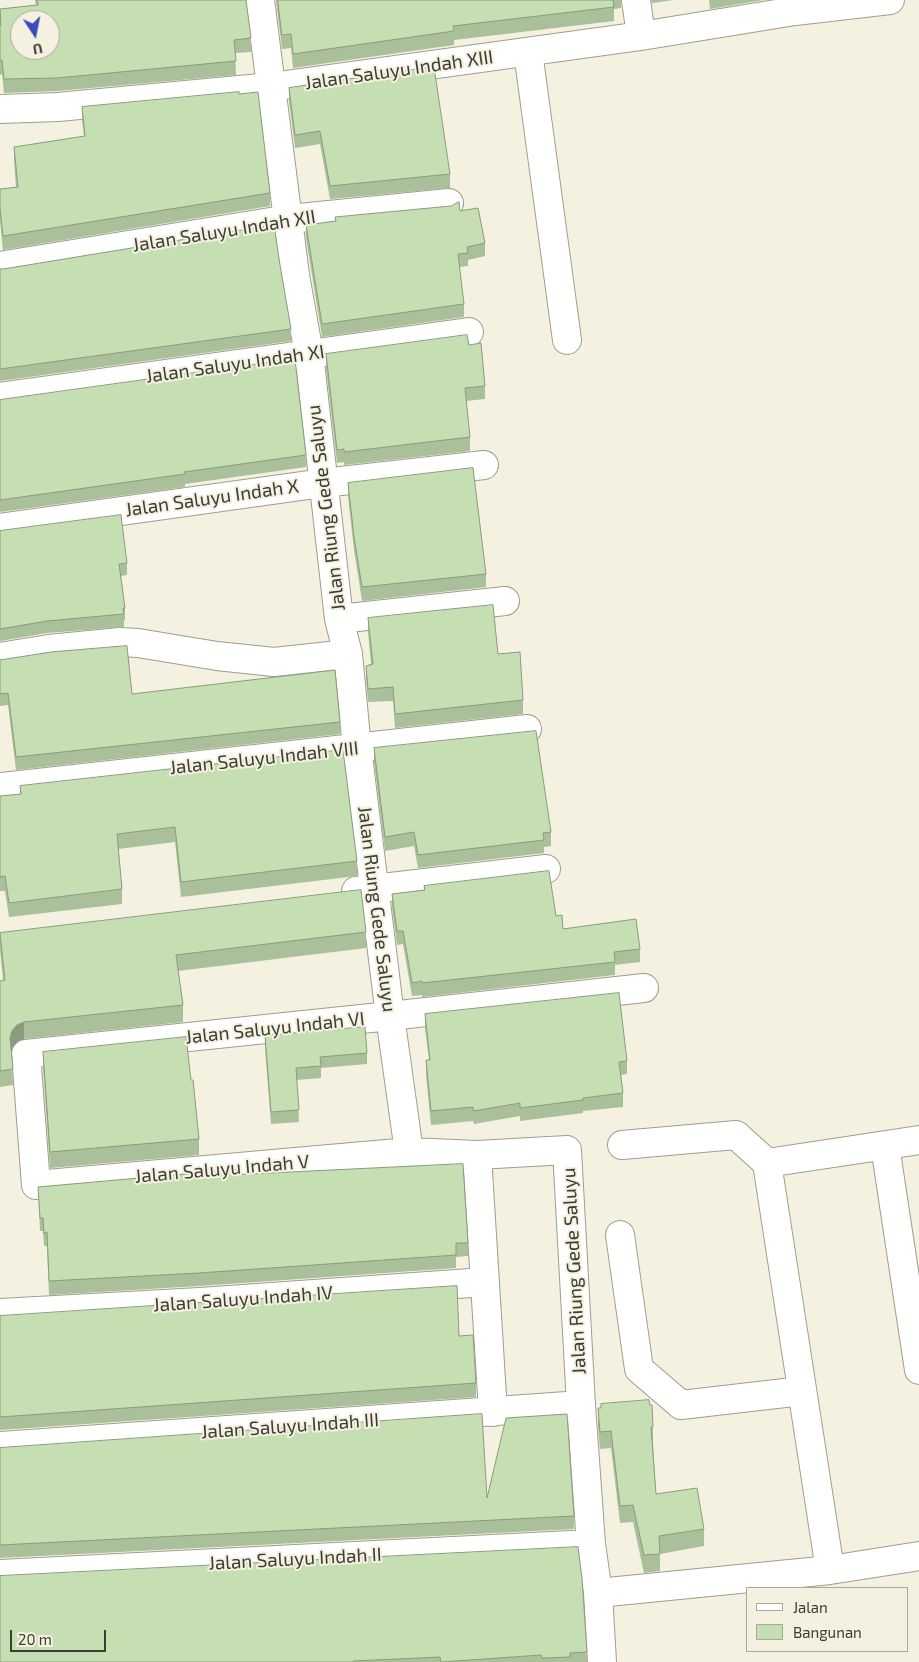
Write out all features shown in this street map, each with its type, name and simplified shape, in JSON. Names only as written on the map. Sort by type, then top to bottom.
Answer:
[{"type":"street","name":"Jalan Riung Gede Saluyu","points":[[260,0],[295,275],[309,354],[339,619],[348,654],[356,748],[409,1152],[477,1155],[567,1150],[581,1405],[591,1544],[598,1593],[602,1662]]},
{"type":"street","points":[[636,0],[641,36]]},
{"type":"street","name":"Jalan Saluyu Indah XIII","points":[[0,110],[58,107],[271,87],[641,36],[794,5],[890,0]]},
{"type":"street","points":[[528,52],[567,340]]},
{"type":"street","name":"Jalan Saluyu Indah XII","points":[[0,266],[289,219],[450,203]]},
{"type":"street","name":"Jalan Saluyu Indah XI","points":[[0,397],[469,332]]},
{"type":"street","name":"Jalan Saluyu Indah X","points":[[0,528],[323,482],[484,465]]},
{"type":"street","points":[[339,619],[505,601]]},
{"type":"street","points":[[0,656],[120,642],[138,642],[217,656],[274,662],[348,654]]},
{"type":"street","name":"Jalan Saluyu Indah VIII","points":[[2,787],[527,729]]},
{"type":"street","points":[[335,894],[546,869]]},
{"type":"street","name":"Jalan Saluyu Indah VI","points":[[36,1185],[26,1054],[644,988]]},
{"type":"street","points":[[622,1145],[736,1134],[767,1164],[830,1570]]},
{"type":"street","points":[[767,1164],[919,1140]]},
{"type":"street","points":[[885,1146],[919,1370]]},
{"type":"street","name":"Jalan Saluyu Indah V","points":[[36,1185],[409,1152]]},
{"type":"street","points":[[477,1155],[492,1412]]},
{"type":"street","points":[[620,1235],[638,1369],[681,1405],[802,1391]]},
{"type":"street","name":"Jalan Saluyu Indah IV","points":[[0,1313],[200,1302],[485,1282]]},
{"type":"street","name":"Jalan Saluyu Indah III","points":[[0,1446],[581,1405]]},
{"type":"street","name":"Jalan Saluyu Indah II","points":[[0,1574],[591,1544]]},
{"type":"street","points":[[598,1593],[830,1570],[919,1556]]},
{"type":"building","points":[[37,0],[246,0],[251,38],[234,40],[236,61],[57,78],[4,79],[2,60],[0,61],[0,9],[38,5]]},
{"type":"building","points":[[278,0],[613,0],[614,7],[453,26],[454,31],[293,54],[291,34],[282,35]]},
{"type":"building","points":[[434,67],[450,174],[330,186],[320,131],[295,135],[289,88]]},
{"type":"building","points":[[239,92],[239,94],[258,92],[270,193],[3,236],[0,189],[18,187],[14,147],[85,136],[82,107]]},
{"type":"building","points":[[459,202],[460,211],[478,208],[485,243],[467,247],[468,253],[458,254],[464,304],[322,324],[306,225],[336,221],[335,217],[451,206]]},
{"type":"building","points":[[274,225],[291,329],[0,369],[0,269]]},
{"type":"building","points":[[467,335],[469,345],[481,343],[485,386],[465,388],[470,437],[344,452],[344,449],[337,450],[326,354]]},
{"type":"building","points":[[295,359],[306,455],[0,500],[0,400]]},
{"type":"building","points":[[473,468],[486,574],[362,587],[348,483]]},
{"type":"building","points":[[121,515],[127,563],[119,564],[125,608],[123,608],[124,614],[47,621],[0,629],[0,531]]},
{"type":"building","points":[[493,605],[498,654],[520,652],[523,700],[395,714],[393,687],[368,689],[366,666],[373,664],[368,618]]},
{"type":"building","points":[[127,646],[132,694],[335,670],[340,722],[16,757],[8,693],[0,694],[0,660],[51,652]]},
{"type":"building","points":[[536,731],[551,832],[543,833],[544,840],[418,855],[414,832],[385,837],[374,748]]},
{"type":"building","points":[[343,750],[357,861],[181,882],[175,827],[117,834],[122,889],[9,903],[5,876],[0,877],[0,796],[21,794],[20,786]]},
{"type":"building","points":[[549,871],[556,916],[562,915],[563,929],[636,919],[640,949],[614,952],[615,962],[412,983],[403,931],[397,931],[392,894],[425,890],[424,886]]},
{"type":"building","points":[[361,890],[366,932],[176,955],[183,1005],[24,1022],[17,1025],[12,1031],[10,1038],[13,1069],[0,1071],[0,981],[5,980],[0,933]]},
{"type":"building","points":[[619,993],[627,1061],[619,1062],[623,1093],[520,1108],[520,1103],[474,1111],[473,1107],[431,1111],[426,1060],[430,1060],[425,1014]]},
{"type":"building","points":[[365,1027],[367,1053],[320,1057],[321,1066],[296,1068],[299,1110],[271,1112],[265,1036]]},
{"type":"building","points":[[186,1037],[191,1080],[193,1080],[199,1139],[50,1152],[43,1052]]},
{"type":"building","points":[[463,1164],[468,1243],[456,1243],[456,1255],[199,1273],[49,1281],[47,1232],[44,1233],[43,1218],[40,1218],[38,1187],[241,1169],[241,1174]]},
{"type":"building","points":[[457,1286],[459,1336],[473,1335],[476,1383],[0,1417],[0,1316]]},
{"type":"building","points":[[649,1400],[650,1405],[652,1405],[653,1427],[651,1427],[656,1494],[697,1488],[704,1529],[659,1536],[660,1554],[644,1555],[633,1505],[620,1506],[611,1431],[600,1432],[598,1408],[601,1408],[601,1404]]},
{"type":"building","points":[[482,1414],[487,1498],[506,1418],[567,1414],[574,1516],[0,1545],[0,1448]]},
{"type":"building","points":[[578,1547],[587,1652],[570,1653],[570,1657],[542,1658],[541,1655],[441,1662],[440,1657],[353,1662],[0,1662],[0,1576]]}]
